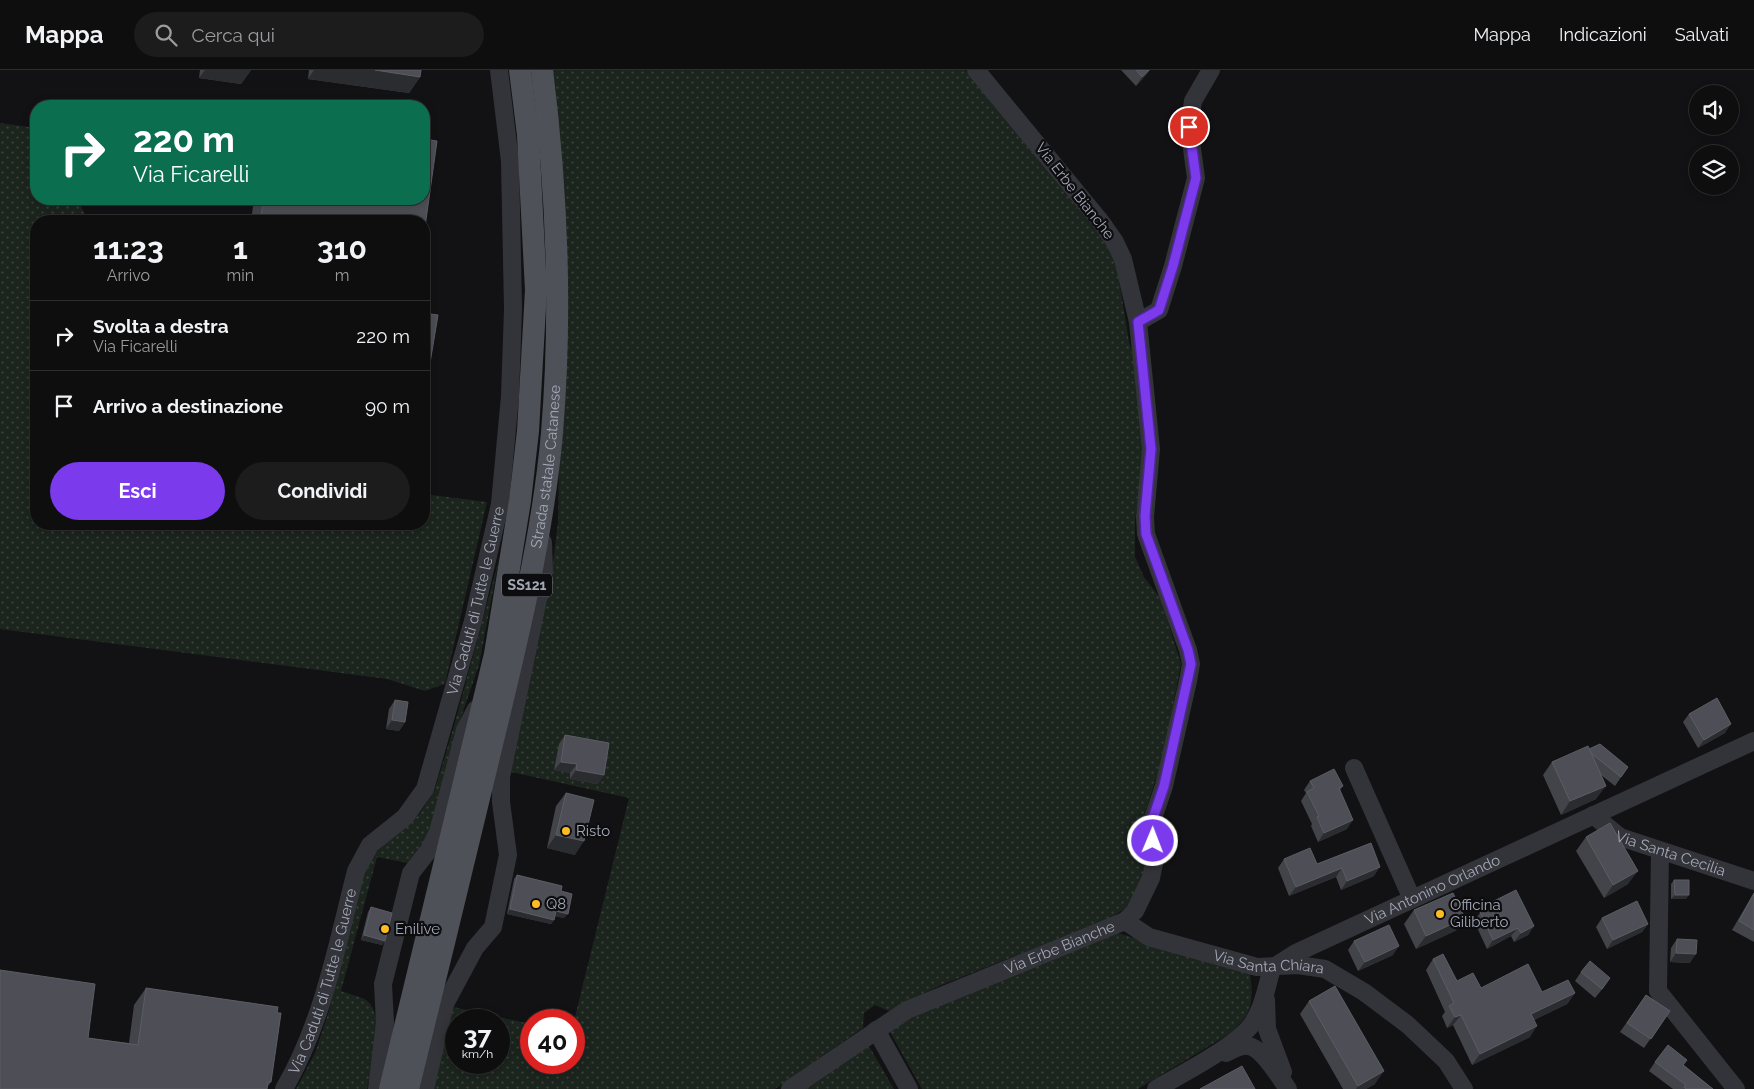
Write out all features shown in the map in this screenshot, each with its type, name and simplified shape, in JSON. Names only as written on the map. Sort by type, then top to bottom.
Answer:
[{"type":"main road","name":"Strada statale Catanese","points":[[390,1089],[495,654],[520,502],[534,358],[536,290],[528,135],[520,70]]},
{"type":"main road","name":"Strada statale Catanese","points":[[408,1089],[510,669],[542,510],[552,434],[557,296],[555,204],[550,134],[542,70]]},
{"type":"street","name":"Via Caduti di Tutte le Guerre","points":[[284,1089],[305,1049],[319,1012],[361,858],[370,845],[405,817],[416,805],[431,773],[473,621],[500,504],[510,396],[513,309],[510,161],[499,70]]},
{"type":"street","name":"Via Erbe Bianche","points":[[790,1089],[907,1010],[1125,921],[1135,911],[1151,878],[1155,859],[1151,824],[1164,786],[1191,664],[1188,650],[1146,534],[1145,516],[1151,449],[1138,322],[1123,259],[1115,242],[976,70]]},
{"type":"street","points":[[1138,322],[1159,310],[1173,266],[1196,178],[1189,127],[1194,101],[1211,70]]},
{"type":"street","points":[[425,1089],[444,1004],[475,948],[493,927],[508,855],[501,802],[502,777],[544,570],[542,510]]},
{"type":"street","points":[[376,1089],[385,1023],[383,984],[411,873],[429,850],[438,832],[465,730],[486,691]]},
{"type":"street","name":"Via Antonino Orlando","points":[[1272,968],[1296,953],[1499,861],[1593,815],[1754,741]]},
{"type":"street","points":[[1354,768],[1412,899]]},
{"type":"street","name":"Via Santa Cecilia","points":[[1593,815],[1620,837],[1754,881]]},
{"type":"street","points":[[1660,851],[1658,991],[1736,1089]]},
{"type":"street","name":"Via Santa Chiara","points":[[1125,921],[1149,937],[1257,967],[1272,968],[1298,965],[1325,969],[1364,992],[1408,1025],[1446,1061],[1464,1089]]},
{"type":"street","points":[[1156,1089],[1247,1031],[1266,993],[1272,968]]},
{"type":"street","points":[[1266,993],[1267,1029],[1289,1089]]},
{"type":"street","points":[[876,1030],[909,1089]]},
{"type":"street","points":[[1198,1064],[1246,1045],[1254,1047],[1262,1054],[1289,1089]]},
{"type":"shaded area","points":[[553,70],[965,70],[973,77],[1112,251],[1117,267],[1129,342],[1136,363],[1144,450],[1135,521],[1135,557],[1144,577],[1161,599],[1181,664],[1164,754],[1140,828],[1138,841],[1147,867],[1140,886],[1127,907],[1111,918],[939,986],[889,1011],[875,1005],[864,1013],[863,1028],[775,1089],[430,1089],[445,1023],[445,1074],[510,1074],[510,1019],[520,1022],[520,1074],[585,1074],[585,1009],[577,1009],[629,798],[511,772],[552,571],[558,522],[559,462]]},
{"type":"shaded area","points":[[0,123],[30,127],[30,205],[81,205],[85,215],[30,215],[30,530],[430,530],[430,495],[487,502],[445,684],[425,691],[387,679],[0,629]]},
{"type":"shaded area","points":[[499,559],[479,665],[457,729],[431,832],[408,863],[377,857],[341,991],[366,1000],[373,1008],[376,1018],[377,1043],[367,1089],[296,1089],[315,1053],[329,1011],[364,871],[371,857],[420,813],[434,792],[454,726]]},
{"type":"shaded area","points":[[1118,933],[1250,973],[1252,993],[1250,1008],[1247,1014],[1229,1034],[1138,1089],[922,1089],[889,1030],[925,1010]]},
{"type":"shaded area","points":[[449,1006],[463,1009],[448,1009]]},
{"type":"shaded area","points":[[869,1046],[894,1089],[805,1089]]},
{"type":"building","points":[[375,70],[421,70],[420,77]]},
{"type":"building","points":[[1136,70],[1149,70],[1142,77]]},
{"type":"building","points":[[430,140],[437,141],[430,191]]},
{"type":"building","points":[[263,205],[428,205],[427,215],[261,215]]},
{"type":"building","points":[[430,314],[438,315],[430,363]]},
{"type":"building","points":[[1717,698],[1731,724],[1704,740],[1689,714]]},
{"type":"building","points":[[395,700],[408,702],[405,722],[392,720]]},
{"type":"building","points":[[565,735],[609,743],[604,775],[576,770],[577,764],[561,762]]},
{"type":"building","points":[[1600,744],[1628,767],[1621,777],[1592,754],[1589,749]]},
{"type":"building","points":[[1588,746],[1606,786],[1570,801],[1552,762]]},
{"type":"building","points":[[1334,769],[1343,786],[1339,788],[1353,820],[1324,833],[1317,817],[1319,816],[1307,792],[1314,788],[1310,781]]},
{"type":"building","points":[[566,793],[594,800],[584,841],[556,835]]},
{"type":"building","points":[[1610,823],[1638,871],[1613,885],[1586,837]]},
{"type":"building","points":[[1371,843],[1380,867],[1347,881],[1342,868],[1296,887],[1284,859],[1310,848],[1317,864]]},
{"type":"building","points":[[517,875],[562,886],[561,891],[572,894],[568,914],[556,911],[554,920],[510,909]]},
{"type":"building","points":[[1674,880],[1689,880],[1689,895],[1675,895]]},
{"type":"building","points":[[1516,890],[1534,926],[1521,933],[1518,928],[1493,940],[1480,912],[1488,909],[1486,905]]},
{"type":"building","points":[[1453,893],[1465,918],[1426,936],[1414,910]]},
{"type":"building","points":[[1754,893],[1754,930],[1739,921]]},
{"type":"building","points":[[1637,901],[1648,924],[1613,940],[1602,918]]},
{"type":"building","points":[[371,907],[392,913],[385,941],[364,935]]},
{"type":"building","points":[[1389,925],[1399,946],[1365,962],[1354,941]]},
{"type":"building","points":[[1677,939],[1697,940],[1696,954],[1676,953]]},
{"type":"building","points":[[1443,954],[1457,981],[1473,973],[1481,988],[1528,964],[1542,992],[1568,980],[1575,993],[1531,1014],[1537,1026],[1480,1054],[1461,1015],[1455,1017],[1449,1006],[1454,1003],[1433,959]]},
{"type":"building","points":[[1590,961],[1610,978],[1602,989],[1581,972]]},
{"type":"building","points":[[0,970],[95,984],[88,1038],[138,1045],[146,988],[278,1007],[277,1013],[281,1013],[271,1082],[268,1082],[267,1089],[0,1089]]},
{"type":"building","points":[[1335,986],[1384,1071],[1358,1086],[1309,1001]]},
{"type":"building","points":[[1646,995],[1670,1011],[1651,1039],[1627,1023]]},
{"type":"building","points":[[1668,1045],[1687,1060],[1683,1065],[1713,1089],[1686,1089],[1684,1087],[1686,1085],[1655,1062]]},
{"type":"building","points":[[1242,1066],[1255,1089],[1200,1089]]},
{"type":"place","name":"Risto","points":[[566,831]]},
{"type":"place","name":"Q8","points":[[536,904]]},
{"type":"place","name":"Officina Giliberto","points":[[1440,914]]},
{"type":"place","name":"Enilive","points":[[385,929]]},
{"type":"route","points":[[1153,841],[1151,824],[1164,786],[1191,664],[1188,650],[1146,534],[1145,516],[1151,449],[1138,322],[1159,310],[1173,266],[1196,178],[1189,127]]}]
